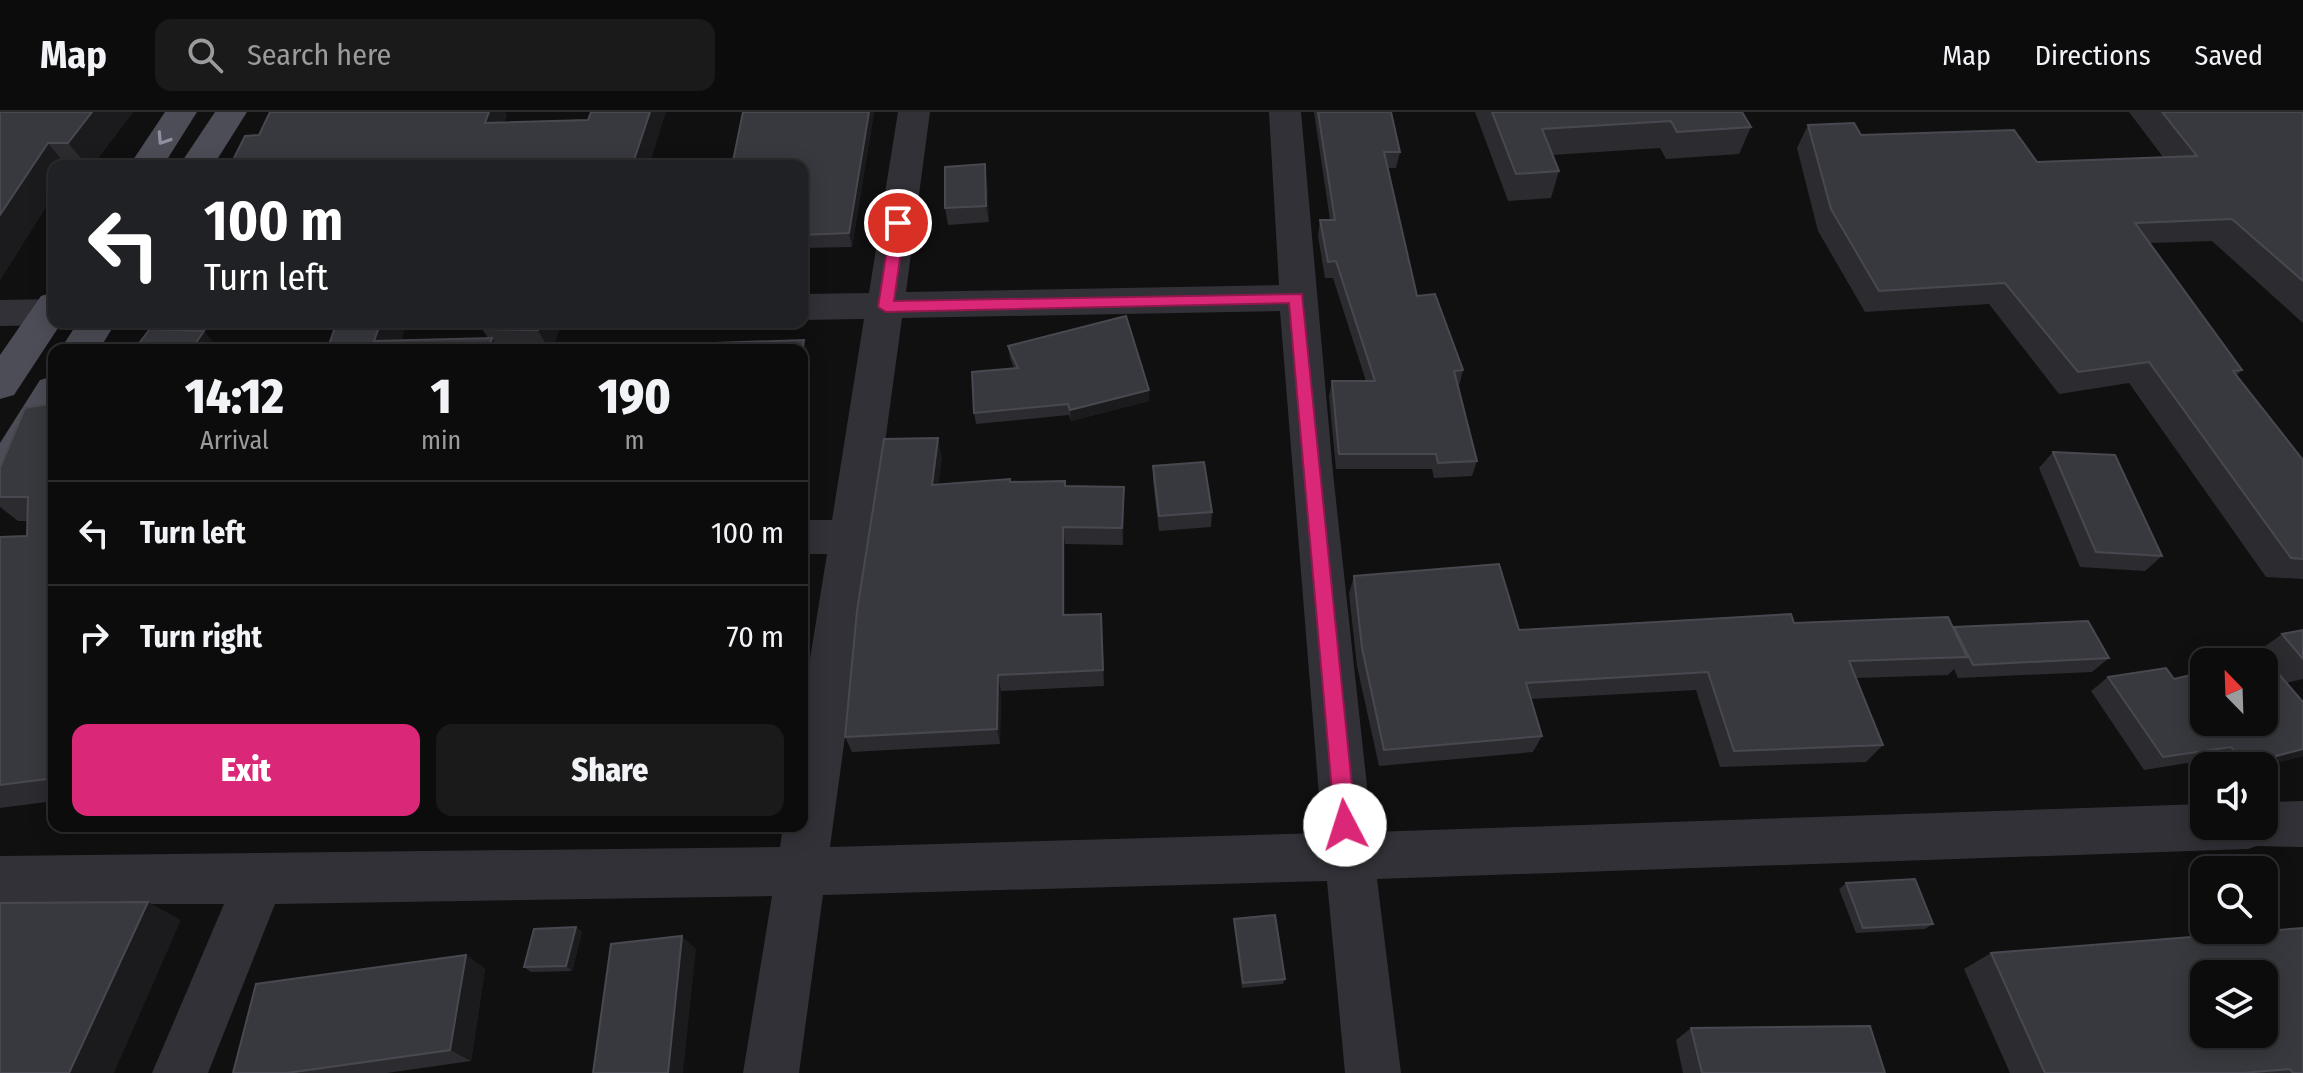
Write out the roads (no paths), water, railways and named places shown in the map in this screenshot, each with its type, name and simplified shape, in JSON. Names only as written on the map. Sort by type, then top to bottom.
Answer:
[{"type":"main road","points":[[150,160],[181,112]]},
{"type":"main road","points":[[200,160],[231,112]]},
{"type":"main road","points":[[0,385],[48,316]]},
{"type":"main road","points":[[0,477],[48,400]]},
{"type":"street","points":[[771,1073],[914,112]]},
{"type":"street","points":[[1285,112],[1297,298],[1348,856],[1373,1073]]},
{"type":"street","points":[[808,307],[1297,298]]},
{"type":"street","points":[[0,313],[48,310]]},
{"type":"street","points":[[808,537],[853,537]]},
{"type":"street","points":[[2278,825],[2303,824]]},
{"type":"street","points":[[0,880],[803,873],[2190,828]]},
{"type":"street","points":[[180,1073],[259,880]]}]
